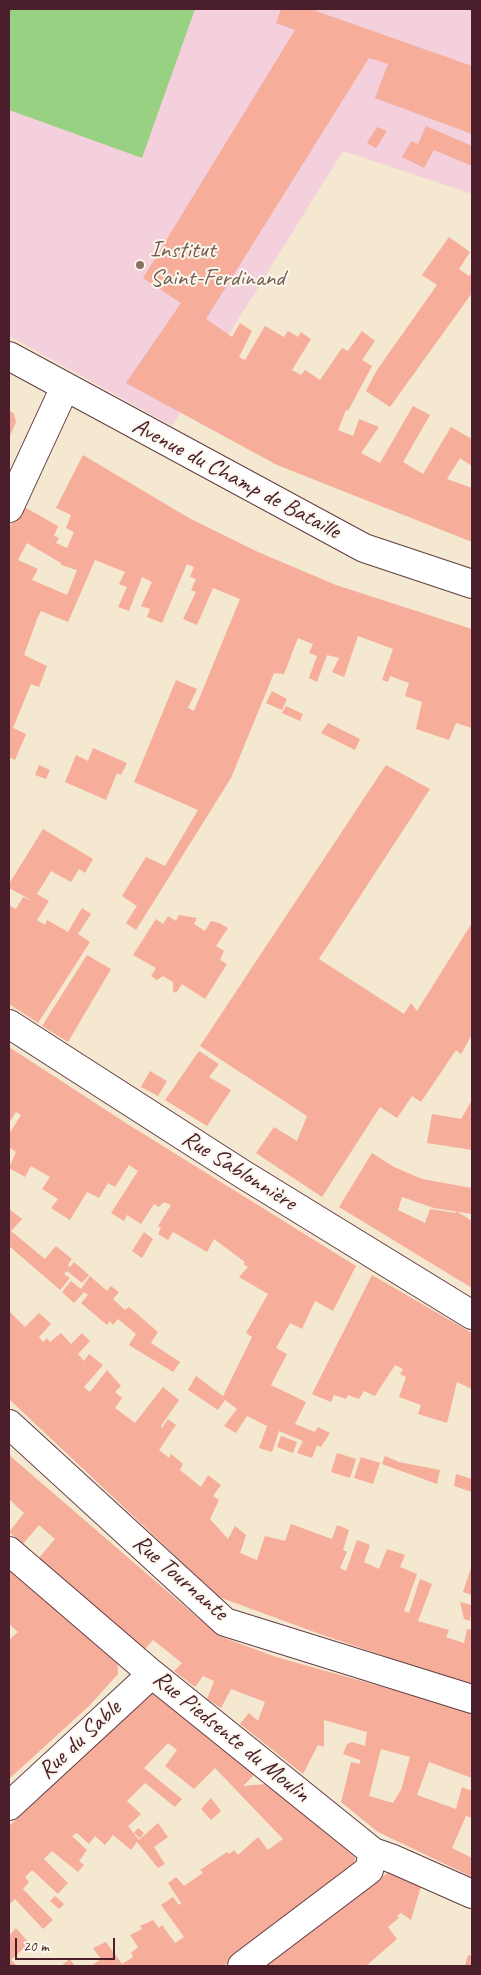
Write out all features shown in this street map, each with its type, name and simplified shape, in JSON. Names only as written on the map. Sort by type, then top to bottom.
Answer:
[{"type":"street","name":"Avenue du Champ de Bataille","points":[[9,356],[364,548],[472,584]]},
{"type":"street","points":[[9,508],[65,387]]},
{"type":"street","name":"Rue Sablonnière","points":[[9,1024],[241,1173],[472,1315]]},
{"type":"street","name":"Rue Tournante","points":[[9,1424],[226,1622],[472,1699]]},
{"type":"street","name":"Rue Piedsente du Moulin","points":[[9,1550],[152,1674],[373,1852],[472,1894]]},
{"type":"street","name":"Rue du Sable","points":[[9,1806],[152,1674]]},
{"type":"street","points":[[242,1966],[370,1870],[373,1852]]},
{"type":"shaded area","name":"Institut Saint-Ferdinand","points":[[9,9],[472,9],[472,194],[343,151],[172,426],[9,336]]},
{"type":"green space","points":[[9,9],[195,9],[142,158],[9,110]]},
{"type":"building","points":[[281,9],[316,9],[316,11],[472,66],[472,134],[375,98],[388,64],[369,58],[206,319],[232,337],[240,323],[252,331],[239,357],[245,360],[265,326],[284,337],[288,331],[298,337],[301,332],[311,339],[292,370],[301,375],[305,370],[320,380],[342,348],[348,351],[362,331],[375,341],[362,360],[372,366],[348,411],[346,410],[338,430],[353,436],[359,419],[379,427],[361,453],[380,463],[413,406],[430,415],[403,462],[423,474],[451,427],[472,439],[472,466],[460,458],[447,479],[472,488],[472,542],[277,465],[126,383],[181,303],[143,278],[295,30],[276,23]]},
{"type":"building","points":[[426,126],[472,146],[472,166],[434,150],[424,168],[402,157],[411,141],[418,144]]},
{"type":"building","points":[[377,127],[387,131],[376,148],[367,143]]},
{"type":"building","points":[[449,237],[470,252],[459,269],[469,276],[472,272],[472,293],[390,407],[366,391],[377,370],[437,285],[422,275]]},
{"type":"building","points":[[9,410],[14,414],[16,422],[9,438]]},
{"type":"building","points":[[83,455],[189,518],[258,552],[336,585],[472,629],[472,728],[456,723],[449,740],[416,729],[422,702],[405,696],[409,683],[390,676],[388,682],[382,680],[393,649],[358,636],[344,677],[332,672],[339,658],[327,655],[317,682],[309,678],[317,656],[309,653],[313,644],[298,638],[284,674],[274,673],[231,778],[136,930],[126,923],[137,906],[122,896],[146,857],[165,866],[198,810],[134,782],[176,680],[197,689],[188,708],[194,711],[240,599],[213,588],[197,625],[183,619],[196,592],[191,590],[196,579],[190,577],[194,567],[187,564],[162,623],[147,617],[150,609],[141,606],[152,582],[142,577],[129,611],[118,607],[127,587],[119,584],[125,572],[95,560],[68,622],[41,611],[37,619],[24,655],[47,666],[39,687],[31,684],[13,728],[26,734],[15,760],[9,757],[9,528],[21,505],[58,526],[54,536],[59,538],[56,543],[67,548],[74,532],[66,528],[71,515],[56,508]],"holes":[[[27,543],[61,563],[61,565],[77,570],[67,595],[32,580],[38,569],[18,560]]]},
{"type":"building","points":[[272,691],[287,699],[282,710],[266,703]]},
{"type":"building","points":[[286,706],[303,714],[300,721],[282,713]]},
{"type":"building","points":[[328,723],[360,739],[355,750],[321,733]]},
{"type":"building","points":[[93,748],[127,763],[121,775],[117,773],[106,800],[65,782],[76,755],[88,761]]},
{"type":"building","points":[[39,765],[50,770],[46,779],[35,775]]},
{"type":"building","points":[[386,765],[430,789],[319,959],[404,1014],[411,1003],[417,1011],[472,923],[472,1035],[461,1054],[456,1050],[421,1102],[412,1096],[397,1118],[380,1107],[322,1197],[256,1153],[274,1127],[297,1141],[307,1116],[200,1046]]},
{"type":"building","points":[[43,829],[93,859],[85,873],[79,869],[71,882],[51,871],[37,894],[49,901],[37,920],[45,925],[47,920],[68,932],[82,908],[91,914],[78,934],[90,942],[38,1023],[9,1004],[9,905],[16,909],[23,897],[33,901],[9,888],[9,884]]},
{"type":"building","points":[[179,915],[197,918],[194,924],[205,931],[211,921],[228,928],[216,946],[224,951],[220,960],[227,964],[205,999],[182,984],[176,993],[173,991],[173,982],[163,976],[157,980],[151,976],[156,968],[133,955],[156,919],[163,924],[168,916],[176,921]]},
{"type":"building","points":[[87,955],[111,969],[68,1042],[42,1026]]},
{"type":"building","points":[[9,1047],[129,1125],[356,1266],[333,1311],[315,1301],[302,1329],[290,1323],[276,1348],[287,1354],[271,1385],[306,1402],[295,1424],[315,1432],[318,1427],[330,1433],[321,1447],[317,1445],[312,1458],[297,1453],[303,1441],[279,1431],[272,1452],[259,1448],[267,1426],[247,1416],[236,1433],[224,1426],[237,1409],[225,1400],[218,1410],[188,1390],[196,1376],[223,1396],[252,1337],[246,1333],[268,1294],[239,1277],[248,1267],[243,1264],[245,1262],[214,1239],[207,1252],[173,1232],[168,1240],[158,1234],[161,1228],[158,1226],[171,1205],[164,1202],[159,1207],[154,1204],[141,1224],[127,1215],[124,1221],[111,1213],[138,1171],[129,1165],[115,1187],[108,1183],[99,1198],[87,1192],[70,1220],[51,1208],[58,1199],[42,1189],[50,1177],[31,1166],[25,1177],[9,1168],[16,1152],[9,1147],[9,1134],[21,1115],[16,1112],[9,1123]]},
{"type":"building","points":[[199,1051],[219,1064],[209,1077],[231,1090],[207,1126],[165,1100]]},
{"type":"building","points":[[150,1071],[167,1081],[158,1096],[141,1087]]},
{"type":"building","points":[[472,1100],[472,1150],[427,1143],[432,1114],[461,1119]]},
{"type":"building","points":[[372,1153],[394,1167],[422,1179],[472,1188],[472,1214],[457,1212],[472,1221],[472,1288],[339,1207]],"holes":[[[402,1197],[434,1208],[456,1211],[456,1213],[430,1209],[425,1223],[398,1210]]]},
{"type":"building","points":[[9,1209],[22,1219],[11,1231],[45,1259],[56,1246],[72,1259],[68,1265],[70,1267],[74,1262],[89,1275],[82,1283],[67,1271],[64,1274],[70,1278],[60,1290],[9,1246]]},
{"type":"building","points":[[144,1232],[153,1239],[142,1258],[132,1251]]},
{"type":"building","points":[[372,1275],[472,1333],[472,1389],[457,1382],[447,1423],[418,1414],[421,1405],[399,1397],[406,1377],[400,1374],[403,1369],[395,1365],[375,1396],[364,1391],[359,1399],[348,1395],[346,1399],[334,1395],[331,1402],[312,1394]]},
{"type":"building","points":[[90,1276],[107,1291],[111,1286],[119,1292],[113,1299],[125,1310],[129,1307],[158,1332],[151,1343],[180,1362],[173,1372],[129,1345],[136,1334],[118,1319],[113,1325],[110,1321],[107,1325],[81,1303],[88,1295],[84,1292],[74,1303],[62,1292],[71,1281],[81,1289]]},
{"type":"building","points":[[9,1311],[25,1327],[39,1313],[51,1324],[39,1337],[43,1342],[47,1338],[50,1342],[61,1333],[71,1344],[82,1333],[90,1341],[78,1354],[84,1361],[89,1354],[103,1365],[84,1387],[90,1392],[107,1370],[121,1386],[115,1392],[122,1398],[115,1408],[135,1423],[163,1387],[179,1400],[161,1426],[162,1428],[168,1419],[176,1425],[159,1450],[169,1458],[171,1454],[183,1464],[180,1470],[201,1487],[208,1475],[221,1485],[213,1496],[219,1500],[210,1519],[228,1539],[235,1526],[246,1535],[240,1553],[257,1560],[265,1536],[285,1541],[291,1524],[332,1539],[337,1525],[349,1530],[343,1550],[347,1552],[340,1568],[346,1571],[357,1540],[370,1545],[364,1562],[379,1569],[387,1549],[405,1555],[400,1567],[417,1574],[404,1611],[409,1613],[420,1579],[432,1584],[418,1621],[449,1630],[446,1637],[464,1643],[467,1629],[472,1630],[472,1686],[219,1597],[9,1399]]},
{"type":"building","points":[[281,1436],[297,1442],[293,1453],[277,1447]]},
{"type":"building","points":[[337,1453],[356,1459],[350,1478],[331,1472]]},
{"type":"building","points":[[9,1455],[219,1636],[276,1657],[472,1712],[472,1778],[429,1762],[417,1795],[456,1809],[462,1787],[472,1791],[472,1818],[466,1816],[452,1848],[472,1858],[472,1877],[378,1832],[341,1802],[351,1762],[360,1764],[360,1760],[343,1754],[347,1744],[352,1742],[365,1746],[367,1732],[324,1720],[324,1747],[318,1745],[303,1774],[240,1724],[249,1713],[258,1721],[265,1702],[231,1689],[221,1708],[207,1699],[214,1681],[203,1676],[195,1687],[174,1671],[182,1663],[153,1640],[145,1649],[55,1575],[57,1573],[38,1559],[55,1539],[39,1525],[23,1544],[9,1532],[24,1513],[9,1499]],"holes":[[[381,1749],[410,1757],[401,1790],[393,1803],[369,1796]]]},
{"type":"building","points":[[385,1456],[399,1462],[440,1470],[437,1484],[382,1464]]},
{"type":"building","points":[[361,1457],[380,1463],[373,1484],[354,1478]]},
{"type":"building","points":[[456,1474],[472,1479],[472,1492],[454,1486]]},
{"type":"building","points":[[472,1565],[472,1595],[463,1592]]},
{"type":"building","points":[[12,1571],[117,1658],[118,1674],[89,1706],[9,1779],[9,1640],[18,1632],[9,1624],[9,1572]]},
{"type":"building","points":[[460,1602],[472,1605],[470,1621],[464,1619]]},
{"type":"building","points":[[150,1691],[159,1692],[255,1774],[243,1786],[266,1784],[355,1857],[354,1866],[223,1966],[91,1966],[101,1959],[93,1948],[106,1942],[122,1964],[133,1957],[131,1953],[138,1947],[130,1935],[142,1929],[140,1926],[153,1920],[159,1928],[162,1925],[175,1943],[184,1937],[161,1905],[173,1897],[179,1905],[181,1903],[168,1883],[176,1877],[184,1886],[203,1873],[200,1870],[227,1852],[229,1854],[234,1850],[238,1855],[258,1837],[268,1850],[283,1839],[215,1768],[194,1789],[165,1766],[177,1750],[168,1743],[144,1768],[182,1799],[175,1807],[145,1783],[127,1801],[141,1814],[128,1826],[139,1840],[158,1823],[168,1837],[154,1847],[165,1864],[158,1868],[137,1842],[131,1850],[113,1835],[105,1845],[95,1836],[89,1844],[77,1833],[72,1836],[87,1850],[79,1861],[84,1865],[78,1872],[52,1851],[44,1859],[68,1883],[58,1894],[32,1870],[25,1877],[29,1882],[23,1889],[53,1920],[43,1929],[15,1899],[9,1905],[9,1826]]},
{"type":"building","points":[[211,1798],[221,1811],[211,1820],[201,1809]]},
{"type":"building","points":[[138,1828],[144,1833],[140,1838],[134,1833]]},
{"type":"building","points":[[389,1872],[423,1880],[411,1920],[401,1913],[397,1916],[399,1918],[388,1927],[397,1939],[366,1966],[262,1966]]},
{"type":"building","points":[[55,1896],[64,1904],[59,1909],[50,1901]]},
{"type":"building","points":[[16,1928],[29,1943],[11,1960],[17,1966],[9,1966],[9,1936]]},
{"type":"building","points":[[468,1955],[472,1956],[472,1966],[465,1966]]},
{"type":"building","points":[[70,1959],[74,1965],[64,1966],[63,1964]]},
{"type":"place","name":"Institut Saint-Ferdinand","points":[[140,265]]}]
